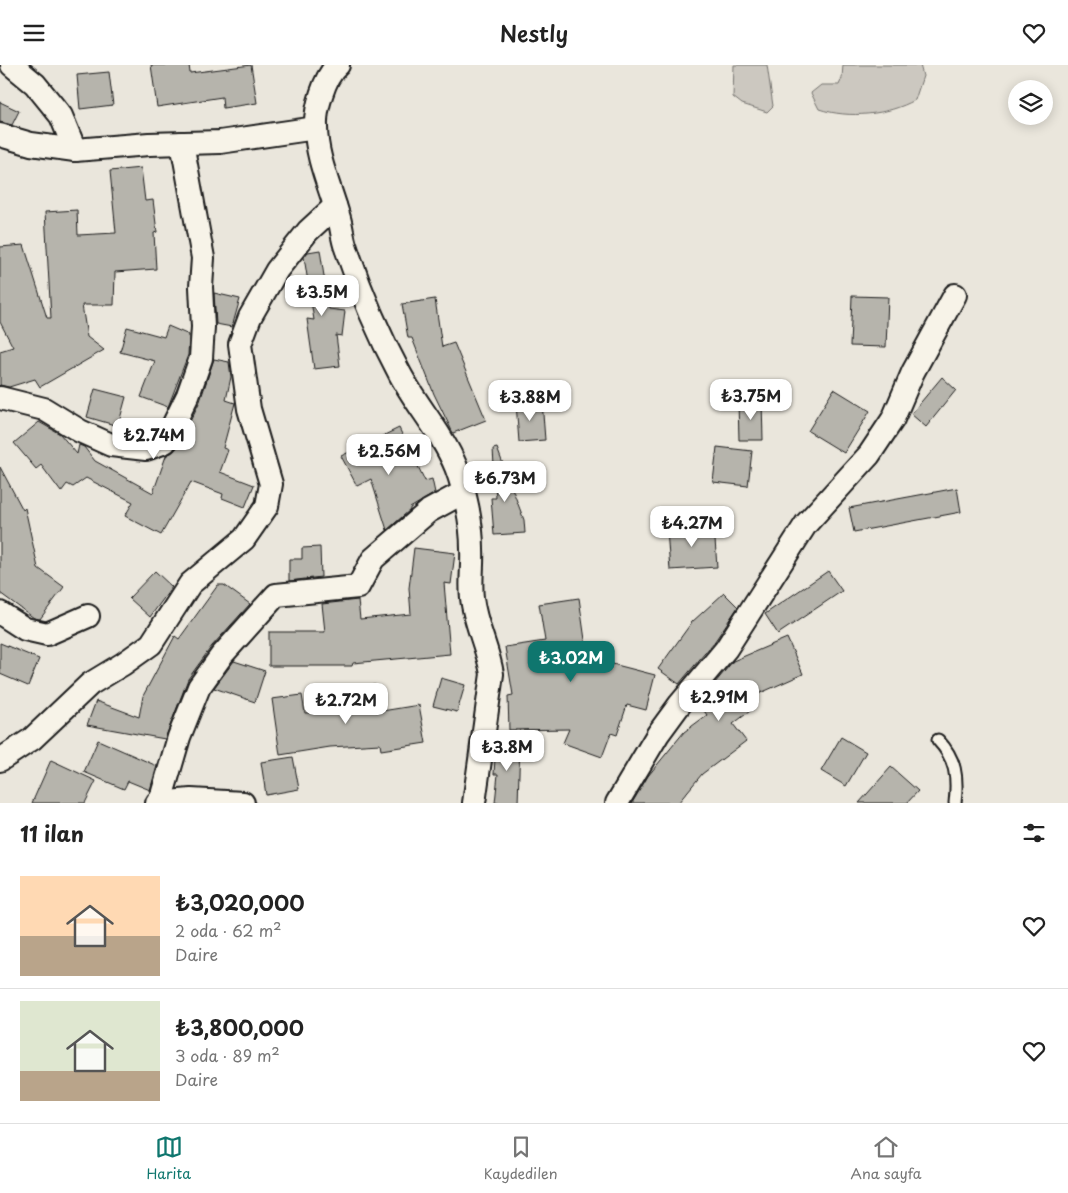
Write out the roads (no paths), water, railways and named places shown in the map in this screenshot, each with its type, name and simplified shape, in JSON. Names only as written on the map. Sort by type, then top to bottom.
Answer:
[{"type":"street","points":[[12,65],[35,84],[61,116],[76,150]]},
{"type":"street","points":[[338,65],[318,102],[316,128],[320,153],[345,246],[358,283],[399,373],[420,408],[442,437],[456,469],[466,503],[472,547],[472,597],[478,628],[489,655],[492,674],[474,803]]},
{"type":"street","points":[[0,135],[31,144],[76,150],[220,142],[316,128]]},
{"type":"street","points":[[0,398],[44,409],[80,431],[111,445],[146,449],[165,442],[188,395],[202,350],[201,287],[203,258],[182,143]]},
{"type":"street","points":[[0,760],[32,739],[90,684],[124,664],[151,644],[190,584],[244,539],[267,506],[272,484],[249,409],[240,344],[250,317],[277,270],[308,231],[335,206]]},
{"type":"street","points":[[618,803],[658,735],[680,704],[726,649],[806,524],[870,455],[893,419],[913,372],[955,295]]},
{"type":"street","points":[[243,803],[191,800],[158,803],[179,737],[199,687],[222,655],[276,595],[358,587],[373,559],[429,511],[462,493]]},
{"type":"street","points":[[0,613],[25,629],[47,634],[88,617]]},
{"type":"lane","points":[[938,740],[947,750],[956,771],[955,803]]}]
